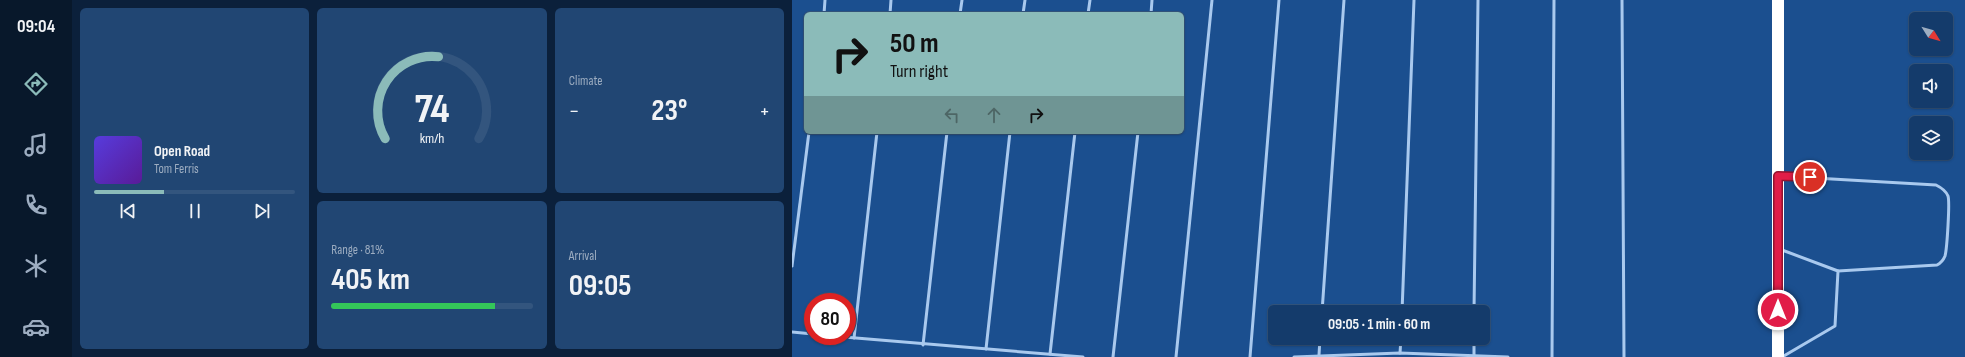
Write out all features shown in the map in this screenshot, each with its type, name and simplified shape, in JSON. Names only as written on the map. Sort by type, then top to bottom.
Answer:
[{"type":"highway","points":[[1778,0],[1778,357]]},
{"type":"lane","points":[[824,12],[825,0]]},
{"type":"lane","points":[[890,12],[891,0]]},
{"type":"lane","points":[[960,12],[962,0]]},
{"type":"lane","points":[[1024,12],[1025,0]]},
{"type":"lane","points":[[1088,12],[1090,0]]},
{"type":"lane","points":[[1151,12],[1152,0]]},
{"type":"lane","points":[[1176,357],[1212,0]]},
{"type":"lane","points":[[1250,357],[1279,0]]},
{"type":"lane","points":[[1322,305],[1344,0]]},
{"type":"lane","points":[[1402,305],[1414,0]]},
{"type":"lane","points":[[1474,305],[1478,0]]},
{"type":"lane","points":[[1552,357],[1554,0]]},
{"type":"lane","points":[[1622,0],[1624,357]]},
{"type":"lane","points":[[792,266],[809,134]]},
{"type":"lane","points":[[856,319],[876,134]]},
{"type":"lane","points":[[923,344],[947,134]]},
{"type":"lane","points":[[986,349],[1010,134]]},
{"type":"lane","points":[[1050,354],[1075,134]]},
{"type":"lane","points":[[1113,357],[1138,134]]},
{"type":"lane","points":[[1778,176],[1936,185],[1943,189],[1948,196],[1945,256],[1942,262],[1937,265],[1838,271],[1778,248]]},
{"type":"lane","points":[[1782,357],[1835,326],[1838,271]]},
{"type":"lane","points":[[792,332],[804,333]]},
{"type":"lane","points":[[856,338],[1083,357]]},
{"type":"lane","points":[[1318,355],[1319,345]]},
{"type":"lane","points":[[1400,345],[1400,353]]},
{"type":"lane","points":[[1474,345],[1474,355]]},
{"type":"lane","points":[[1294,357],[1400,353],[1508,357]]},
{"type":"route","points":[[1778,310],[1778,176],[1810,177]]}]
